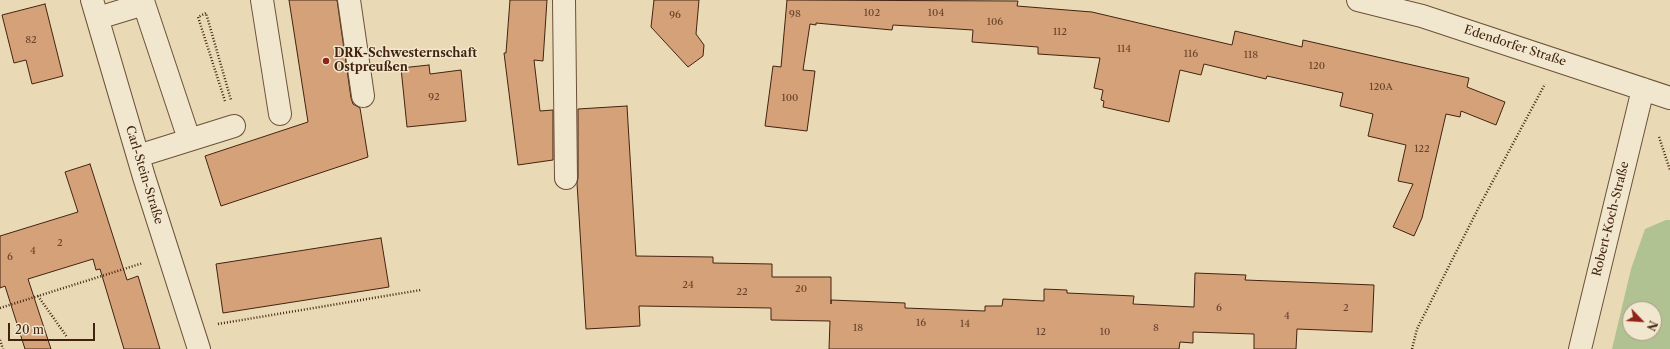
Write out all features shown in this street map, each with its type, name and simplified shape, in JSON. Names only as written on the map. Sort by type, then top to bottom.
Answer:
[{"type":"street","points":[[262,0],[280,114]]},
{"type":"street","points":[[349,0],[363,96]]},
{"type":"street","points":[[564,0],[566,178]]},
{"type":"street","name":"Edendorfer Straße","points":[[1358,0],[1422,16],[1670,98]]},
{"type":"street","points":[[95,9],[144,4],[189,139]]},
{"type":"street","name":"Carl-Stein-Straße","points":[[95,9],[138,156],[199,349]]},
{"type":"street","name":"Robert-Koch-Straße","points":[[1580,349],[1644,89]]},
{"type":"street","points":[[138,156],[189,139],[234,116]]},
{"type":"path","points":[[206,13],[234,116],[198,17],[206,13]]},
{"type":"path","points":[[1412,349],[1417,329],[1484,198],[1558,61]]},
{"type":"path","points":[[0,308],[169,255]]},
{"type":"path","points":[[225,323],[421,290]]},
{"type":"path","points":[[38,296],[67,337]]},
{"type":"path","points":[[0,340],[3,349]]},
{"type":"green space","points":[[1666,220],[1670,220],[1670,349],[1612,349],[1622,307],[1622,341],[1662,341],[1662,301],[1623,301],[1631,269],[1645,229]]},
{"type":"building","name":"DRK-Schwesternschaft Ostpreußen","points":[[289,0],[337,0],[351,98],[353,104],[360,108],[368,157],[221,206],[205,156],[308,122]]},
{"type":"building","points":[[510,0],[547,0],[543,61],[534,60],[540,111],[553,110],[553,160],[518,165],[504,53],[506,53]]},
{"type":"building","points":[[654,0],[699,0],[696,34],[704,45],[703,56],[688,67],[651,27]]},
{"type":"building","points":[[787,0],[1018,1],[1017,6],[1092,12],[1232,45],[1235,31],[1302,47],[1303,40],[1469,78],[1467,87],[1505,102],[1496,125],[1461,111],[1460,117],[1446,114],[1422,218],[1414,236],[1393,227],[1413,184],[1398,181],[1406,145],[1368,136],[1373,114],[1340,106],[1343,93],[1267,76],[1266,79],[1204,64],[1201,75],[1180,70],[1169,122],[1103,107],[1104,101],[1101,100],[1103,90],[1094,88],[1100,58],[1038,54],[1038,47],[972,42],[973,30],[893,25],[892,30],[816,23],[816,25],[810,24],[803,70],[815,71],[807,131],[765,126],[773,66],[781,67]]},
{"type":"building","points":[[45,4],[63,76],[32,84],[26,60],[14,63],[2,15]]},
{"type":"building","points":[[429,65],[430,74],[461,70],[466,121],[407,127],[401,68]]},
{"type":"building","points":[[627,106],[636,256],[713,257],[713,263],[772,264],[772,277],[831,277],[831,300],[905,303],[905,308],[985,311],[985,306],[1002,306],[1003,299],[1044,301],[1044,289],[1067,290],[1067,293],[1134,296],[1133,304],[1194,307],[1195,273],[1246,275],[1245,280],[1374,285],[1372,332],[1297,329],[1296,349],[1254,349],[1254,334],[1193,332],[1193,343],[1180,342],[1179,349],[829,349],[830,321],[771,320],[771,308],[639,306],[640,326],[586,329],[577,183],[578,109]]},
{"type":"building","points":[[90,164],[127,280],[138,276],[160,349],[124,349],[100,269],[96,270],[93,259],[28,279],[51,349],[25,349],[5,286],[0,288],[0,236],[78,212],[65,172]]},
{"type":"building","points":[[381,238],[389,287],[223,313],[216,264]]},
{"type":"place","name":"DRK-Schwesternschaft Ostpreußen","points":[[326,61]]}]
